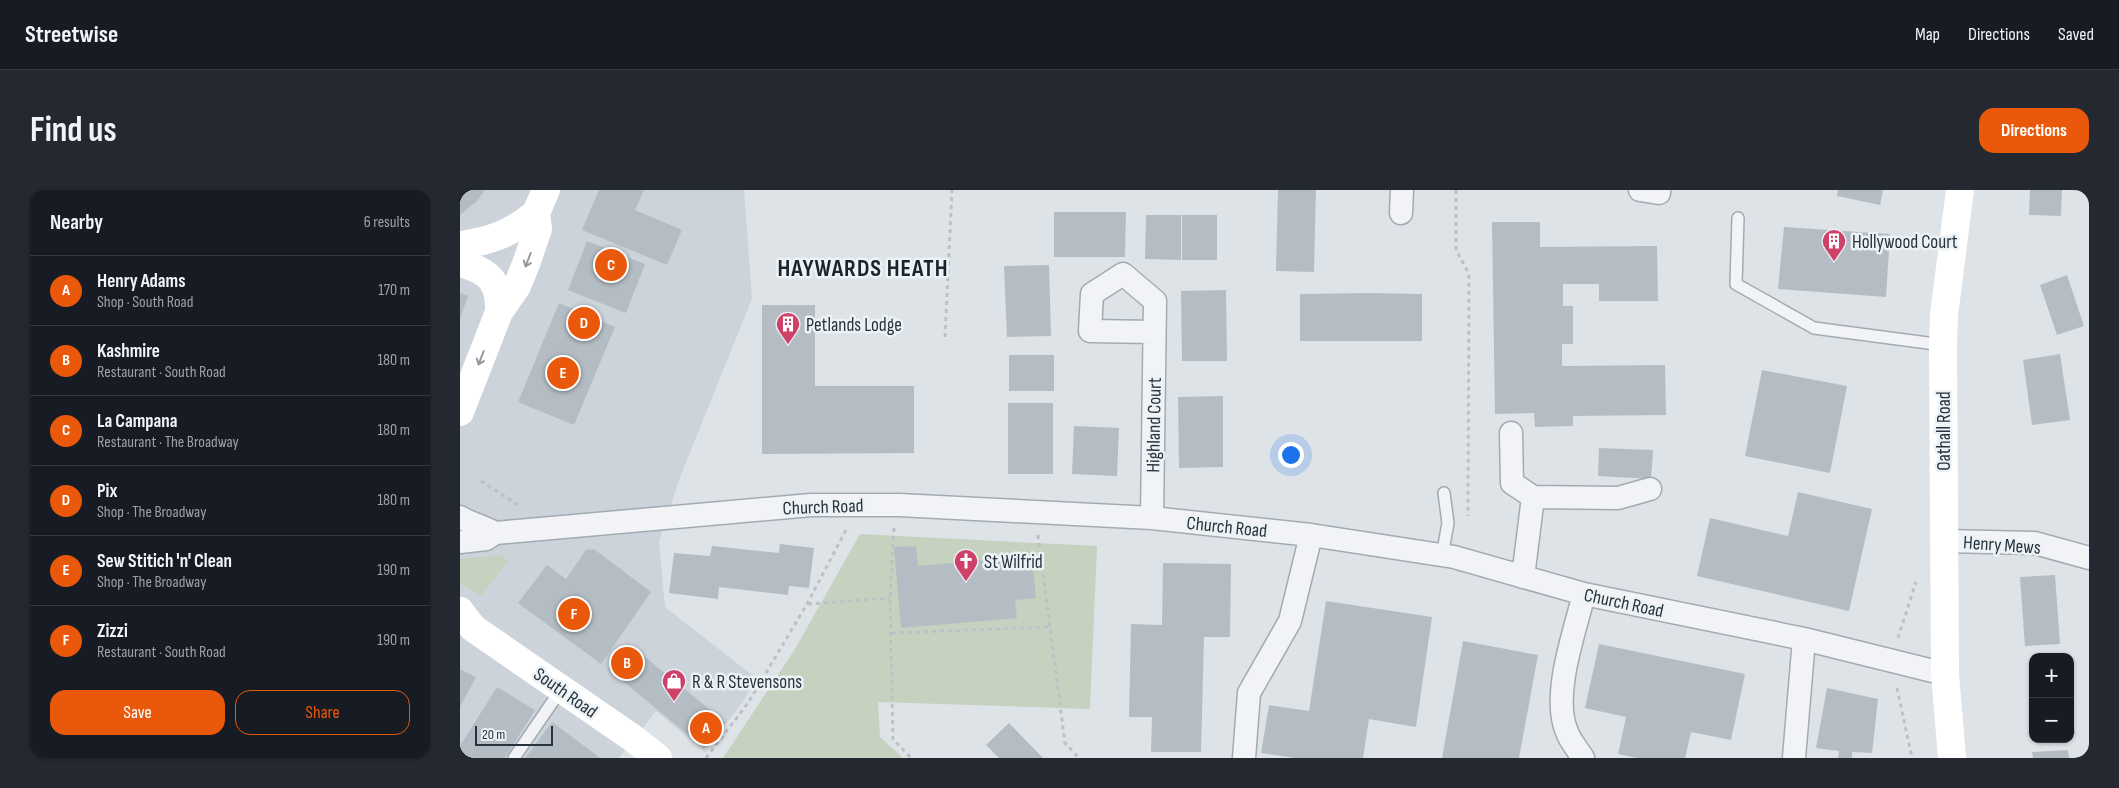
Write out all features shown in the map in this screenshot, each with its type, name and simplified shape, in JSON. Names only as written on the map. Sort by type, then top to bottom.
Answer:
[{"type":"main road","name":"Oathall Road","points":[[1952,758],[1944,674],[1943,345],[1944,315],[1960,190]]},
{"type":"main road","points":[[460,245],[489,239],[518,228],[541,202]]},
{"type":"main road","points":[[460,412],[499,312],[517,286],[526,264],[538,229],[541,202]]},
{"type":"main road","points":[[460,263],[476,267],[486,273],[497,286],[499,312]]},
{"type":"main road","name":"South Road","points":[[464,621],[562,688],[658,758]]},
{"type":"street","points":[[1401,213],[1402,190]]},
{"type":"street","points":[[1640,190],[1659,193],[1659,190]]},
{"type":"street","name":"Highland Court","points":[[1152,518],[1154,332]]},
{"type":"street","points":[[1511,433],[1512,483],[1533,497],[1618,498],[1650,488]]},
{"type":"street","points":[[1523,577],[1533,497]]},
{"type":"street","name":"Church Road","points":[[460,542],[486,539],[495,533],[811,504],[899,504],[1152,518],[1311,535],[1442,556],[1584,594],[1804,639],[1944,674]]},
{"type":"street","name":"Church Road","points":[[460,517],[471,524],[485,527],[495,533]]},
{"type":"street","points":[[1244,758],[1249,693],[1290,621],[1311,535]]},
{"type":"street","name":"Henry Mews","points":[[1944,541],[2035,543],[2089,558]]},
{"type":"street","points":[[1584,594],[1567,661],[1562,696],[1566,731],[1584,758]]},
{"type":"street","points":[[1794,758],[1804,639]]},
{"type":"lane","points":[[1738,218],[1736,284],[1814,328],[1943,345]]},
{"type":"lane","points":[[1442,556],[1448,523],[1444,493]]},
{"type":"lane","points":[[514,758],[562,688]]},
{"type":"path","points":[[945,337],[952,190]]},
{"type":"path","points":[[1456,190],[1456,250],[1470,274],[1468,518]]},
{"type":"path","points":[[481,481],[518,506]]},
{"type":"path","points":[[1036,512],[1065,743],[1078,758]]},
{"type":"path","points":[[894,525],[890,598],[893,740],[911,758]]},
{"type":"path","points":[[706,758],[748,703],[807,604],[849,526]]},
{"type":"path","points":[[807,604],[890,598]]},
{"type":"path","points":[[892,633],[1050,626]]},
{"type":"path","points":[[1891,660],[1912,758]]},
{"type":"shaded area","points":[[460,190],[744,190],[752,299],[680,477],[659,542],[665,607],[756,678],[742,703],[705,752],[656,711],[619,758],[460,758]]},
{"type":"green space","points":[[860,534],[1097,546],[1090,709],[878,702],[880,737],[903,758],[723,758],[795,649]]},
{"type":"green space","points":[[502,555],[508,561],[481,596],[460,583],[460,559]]},
{"type":"building","points":[[460,190],[485,190],[477,201],[460,215]]},
{"type":"building","points":[[599,190],[644,190],[635,210],[682,230],[667,265],[582,230]]},
{"type":"building","points":[[1278,190],[1316,190],[1314,272],[1276,271]]},
{"type":"building","points":[[1838,190],[1883,190],[1880,205],[1837,196]]},
{"type":"building","points":[[2030,190],[2062,190],[2061,216],[2029,215]]},
{"type":"building","points":[[1054,212],[1126,212],[1125,257],[1054,257]]},
{"type":"building","points":[[1146,215],[1181,215],[1181,260],[1145,259]]},
{"type":"building","points":[[1182,215],[1217,215],[1217,260],[1182,260]]},
{"type":"building","points":[[1492,222],[1540,222],[1540,247],[1657,246],[1658,301],[1599,301],[1599,284],[1563,284],[1563,306],[1573,306],[1573,344],[1562,344],[1562,366],[1665,365],[1666,415],[1573,416],[1573,426],[1535,427],[1534,413],[1495,414]]},
{"type":"building","name":"Hollywood Court","points":[[1784,227],[1890,234],[1886,297],[1778,289]]},
{"type":"building","points":[[587,241],[645,264],[626,313],[568,290]]},
{"type":"building","points":[[1049,265],[1051,336],[1007,337],[1004,266]]},
{"type":"building","points":[[2067,275],[2084,326],[2057,335],[2040,285]]},
{"type":"building","points":[[1226,290],[1227,361],[1182,361],[1181,291]]},
{"type":"building","points":[[460,293],[468,296],[460,318]]},
{"type":"building","points":[[1300,294],[1422,294],[1422,341],[1300,341]]},
{"type":"building","points":[[559,303],[615,327],[574,425],[518,402]]},
{"type":"building","name":"Petlands Lodge","points":[[762,305],[815,305],[815,386],[914,386],[914,453],[762,454]]},
{"type":"building","points":[[2060,354],[2070,420],[2032,425],[2023,360]]},
{"type":"building","points":[[1009,355],[1054,355],[1054,391],[1009,391]]},
{"type":"building","points":[[1762,370],[1847,386],[1830,473],[1745,456]]},
{"type":"building","points":[[1223,396],[1223,467],[1179,468],[1178,397]]},
{"type":"building","points":[[1008,403],[1053,403],[1053,474],[1008,474]]},
{"type":"building","points":[[1074,426],[1119,428],[1117,476],[1072,474]]},
{"type":"building","points":[[1599,448],[1653,450],[1651,479],[1598,476]]},
{"type":"building","points":[[1798,492],[1872,509],[1849,611],[1697,576],[1710,518],[1788,536]]},
{"type":"building","points":[[780,544],[814,548],[809,588],[789,586],[788,595],[719,587],[718,599],[669,593],[674,553],[710,556],[712,546],[779,553]]},
{"type":"building","name":"St Wilfrid","points":[[916,546],[918,566],[1016,557],[1017,566],[1033,565],[1036,598],[1015,600],[1017,618],[901,628],[894,547]]},
{"type":"building","points":[[594,549],[651,592],[601,664],[518,603],[547,565],[566,579],[586,550]]},
{"type":"building","points":[[1163,563],[1231,564],[1230,637],[1204,637],[1201,752],[1151,752],[1152,717],[1129,717],[1131,624],[1162,625]]},
{"type":"building","points":[[2055,575],[2060,644],[2025,646],[2020,577]]},
{"type":"building","points":[[1326,601],[1432,617],[1416,727],[1369,719],[1363,758],[1295,758],[1261,753],[1269,705],[1309,711]]},
{"type":"building","points":[[1463,641],[1538,655],[1519,758],[1442,758]]},
{"type":"building","points":[[629,644],[725,722],[704,748],[608,669]]},
{"type":"building","points":[[1599,644],[1745,674],[1731,740],[1691,732],[1685,758],[1637,758],[1618,754],[1626,717],[1585,708]]},
{"type":"building","points":[[460,669],[476,677],[460,707]]},
{"type":"building","points":[[497,687],[535,710],[505,758],[460,758],[460,746]]},
{"type":"building","points":[[1827,688],[1878,699],[1872,753],[1852,752],[1852,758],[1838,758],[1839,751],[1816,748]]},
{"type":"building","points":[[552,722],[587,748],[600,758],[525,758]]},
{"type":"building","points":[[1009,723],[1043,758],[999,758],[986,745]]},
{"type":"building","points":[[2068,750],[2069,758],[2033,758],[2032,752]]},
{"type":"place","name":"Hollywood Court","points":[[1834,262]]},
{"type":"place","name":"La Campana","points":[[611,265]]},
{"type":"place","name":"Pix","points":[[584,323]]},
{"type":"place","name":"Petlands Lodge","points":[[788,345]]},
{"type":"place","name":"Sew Stitich 'n' Clean","points":[[563,373]]},
{"type":"place","name":"St Wilfrid","points":[[966,582]]},
{"type":"place","name":"Zizzi","points":[[574,614]]},
{"type":"place","name":"Kashmire","points":[[627,663]]},
{"type":"place","name":"R & R Stevensons","points":[[674,702]]},
{"type":"place","name":"Henry Adams","points":[[706,728]]},
{"type":"district","name":"HAYWARDS HEATH","points":[[863,268]]}]
